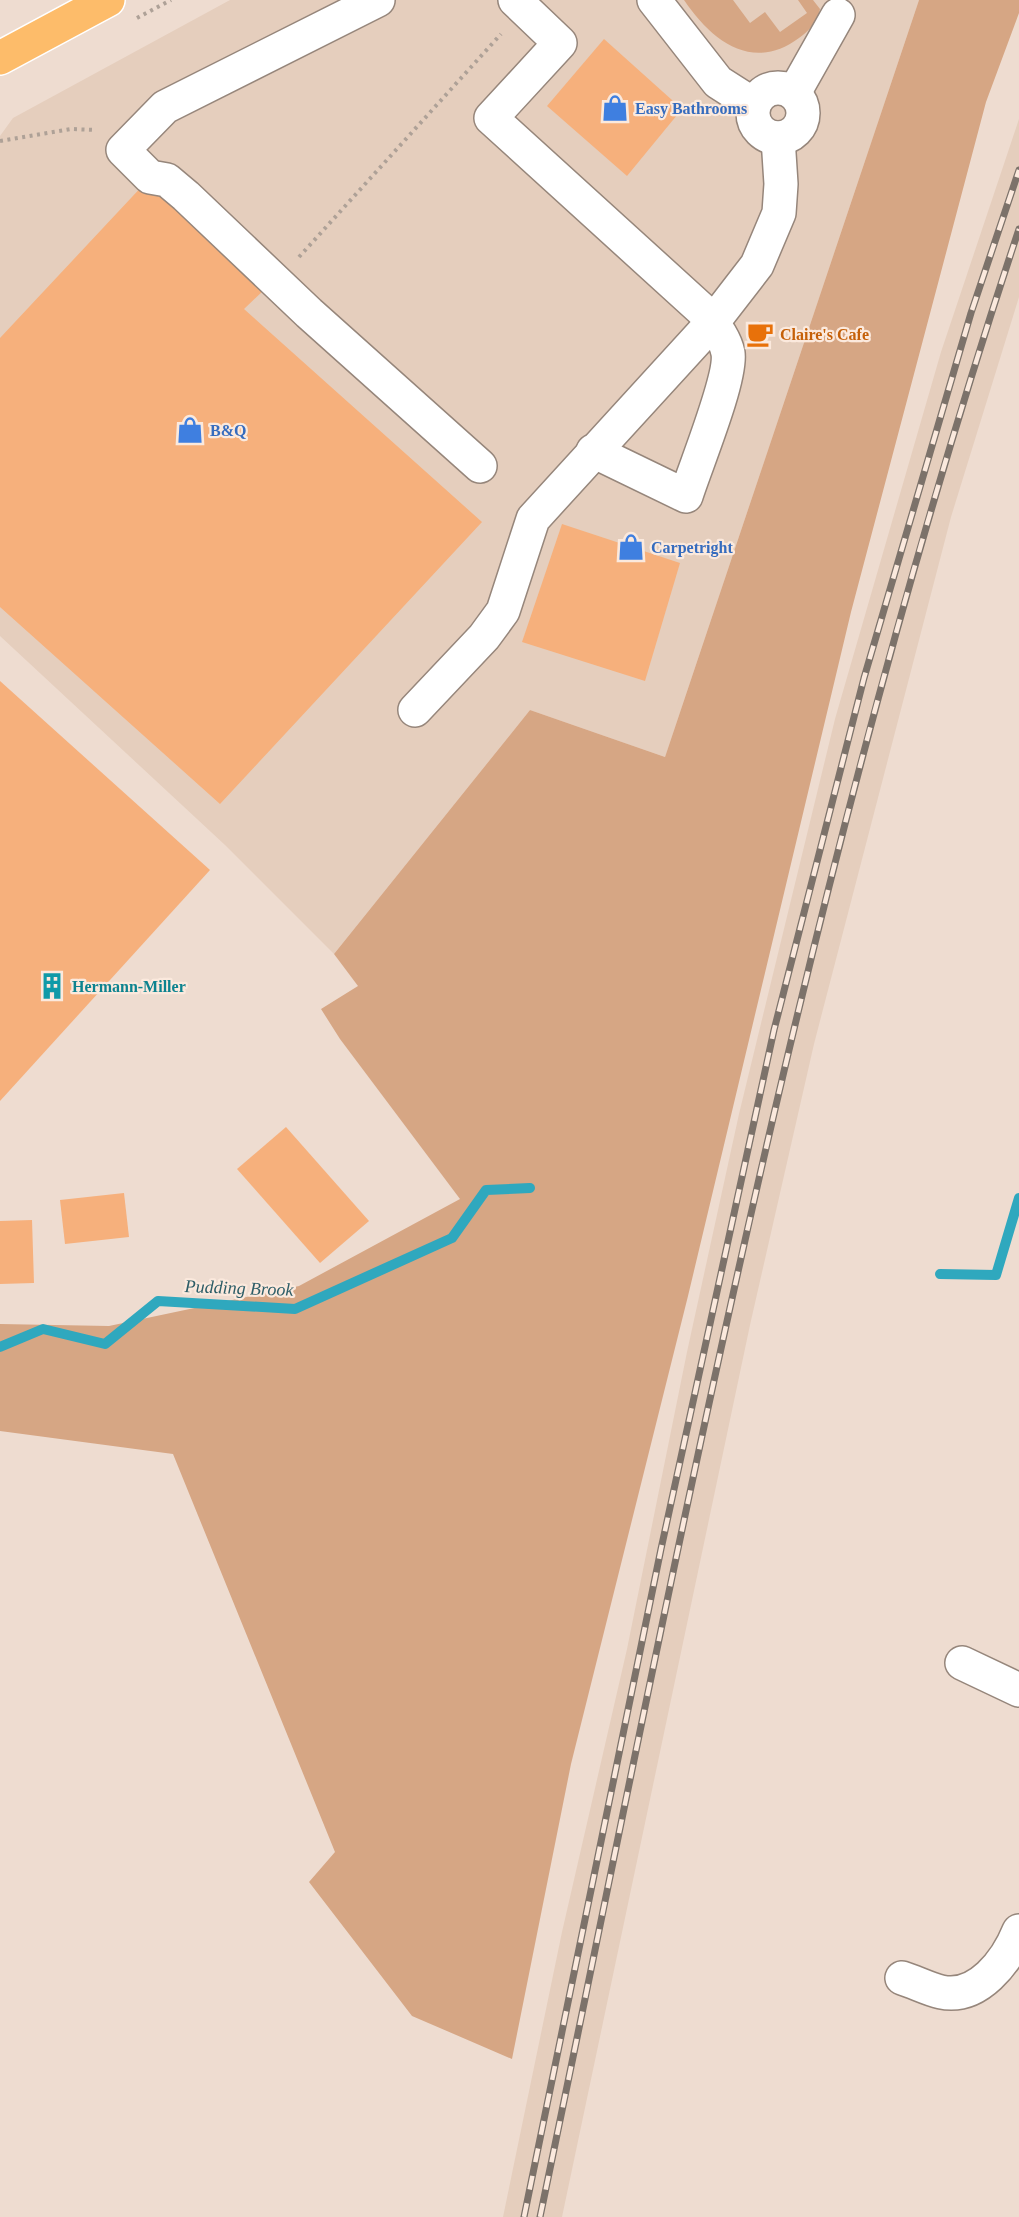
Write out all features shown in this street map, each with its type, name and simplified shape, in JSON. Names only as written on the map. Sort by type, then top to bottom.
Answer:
[{"type":"main road","points":[[0,58],[108,0]]},
{"type":"street","points":[[378,0],[165,107],[123,150],[150,177],[167,180],[480,466]]},
{"type":"street","points":[[653,0],[725,88],[754,105]]},
{"type":"street","points":[[667,0],[690,46]]},
{"type":"street","points":[[519,4],[560,43],[491,118],[712,322],[728,352],[720,394],[686,496],[593,451]]},
{"type":"street","points":[[794,93],[838,15]]},
{"type":"street","points":[[771,88],[787,89],[794,93],[803,107],[801,123],[791,134],[778,138],[765,135],[755,125],[754,105],[763,92],[771,88]]},
{"type":"street","points":[[416,710],[484,637],[503,611],[533,519],[712,322],[757,265],[775,225],[781,193],[778,138]]},
{"type":"street","points":[[962,1664],[1019,1690]]},
{"type":"street","points":[[902,1978],[943,1993],[969,1990],[989,1978],[1019,1931]]},
{"type":"path","points":[[276,281],[519,4]]},
{"type":"path","points":[[0,141],[86,129],[104,133],[123,150]]},
{"type":"shaded area","points":[[230,0],[919,0],[665,757],[530,710],[334,954],[225,845],[0,636],[0,136],[13,118]]},
{"type":"shaded area","points":[[684,0],[733,0],[750,23],[765,12],[780,32],[807,13],[798,0],[813,0],[820,9],[812,25],[799,38],[782,48],[765,52],[749,52],[720,39],[695,15]]},
{"type":"shaded area","points":[[919,0],[1019,0],[1019,13],[986,102],[851,612],[688,1296],[571,1764],[512,2059],[412,2016],[309,1882],[335,1852],[173,1454],[0,1431],[0,1324],[109,1326],[299,1286],[460,1199],[340,1039],[321,1009],[358,986],[334,954],[530,710],[665,757]]},
{"type":"shaded area","points":[[1019,119],[1019,297],[951,517],[814,1044],[750,1325],[562,2217],[503,2217],[562,1932],[627,1649],[687,1352],[739,1114],[835,719],[941,352]]},
{"type":"building","name":"Easy Bathrooms","points":[[604,39],[682,109],[627,176],[547,106]]},
{"type":"building","name":"B&Q","points":[[146,182],[265,289],[244,309],[482,522],[220,804],[0,607],[0,338]]},
{"type":"building","name":"Claire's Cafe","points":[[759,321],[769,324],[761,347],[751,343]]},
{"type":"building","points":[[562,524],[680,563],[645,681],[522,642]]},
{"type":"building","name":"Hermann-Miller","points":[[0,681],[210,870],[0,1101]]},
{"type":"building","points":[[286,1127],[369,1221],[320,1263],[237,1169]]},
{"type":"building","points":[[124,1193],[129,1237],[65,1244],[60,1200]]},
{"type":"building","points":[[32,1220],[34,1283],[0,1284],[0,1221]]},
{"type":"waterway","name":"Pudding Brook","points":[[0,1347],[43,1329],[105,1344],[158,1301],[295,1309],[452,1238],[486,1190],[530,1188]]},
{"type":"waterway","name":"Pudding Brook","points":[[940,1274],[996,1275],[1019,1198]]},
{"type":"railway","points":[[524,2217],[661,1549],[774,1030],[864,678],[971,313],[1019,170]]},
{"type":"railway","points":[[540,2217],[696,1465],[809,966],[873,719],[942,473],[1019,229]]},
{"type":"place","name":"Easy Bathrooms","points":[[615,108]]},
{"type":"place","name":"Claire's Cafe","points":[[760,334]]},
{"type":"place","name":"B&Q","points":[[190,430]]},
{"type":"place","name":"Carpetright","points":[[631,547]]},
{"type":"place","name":"Hermann-Miller","points":[[52,986]]}]
